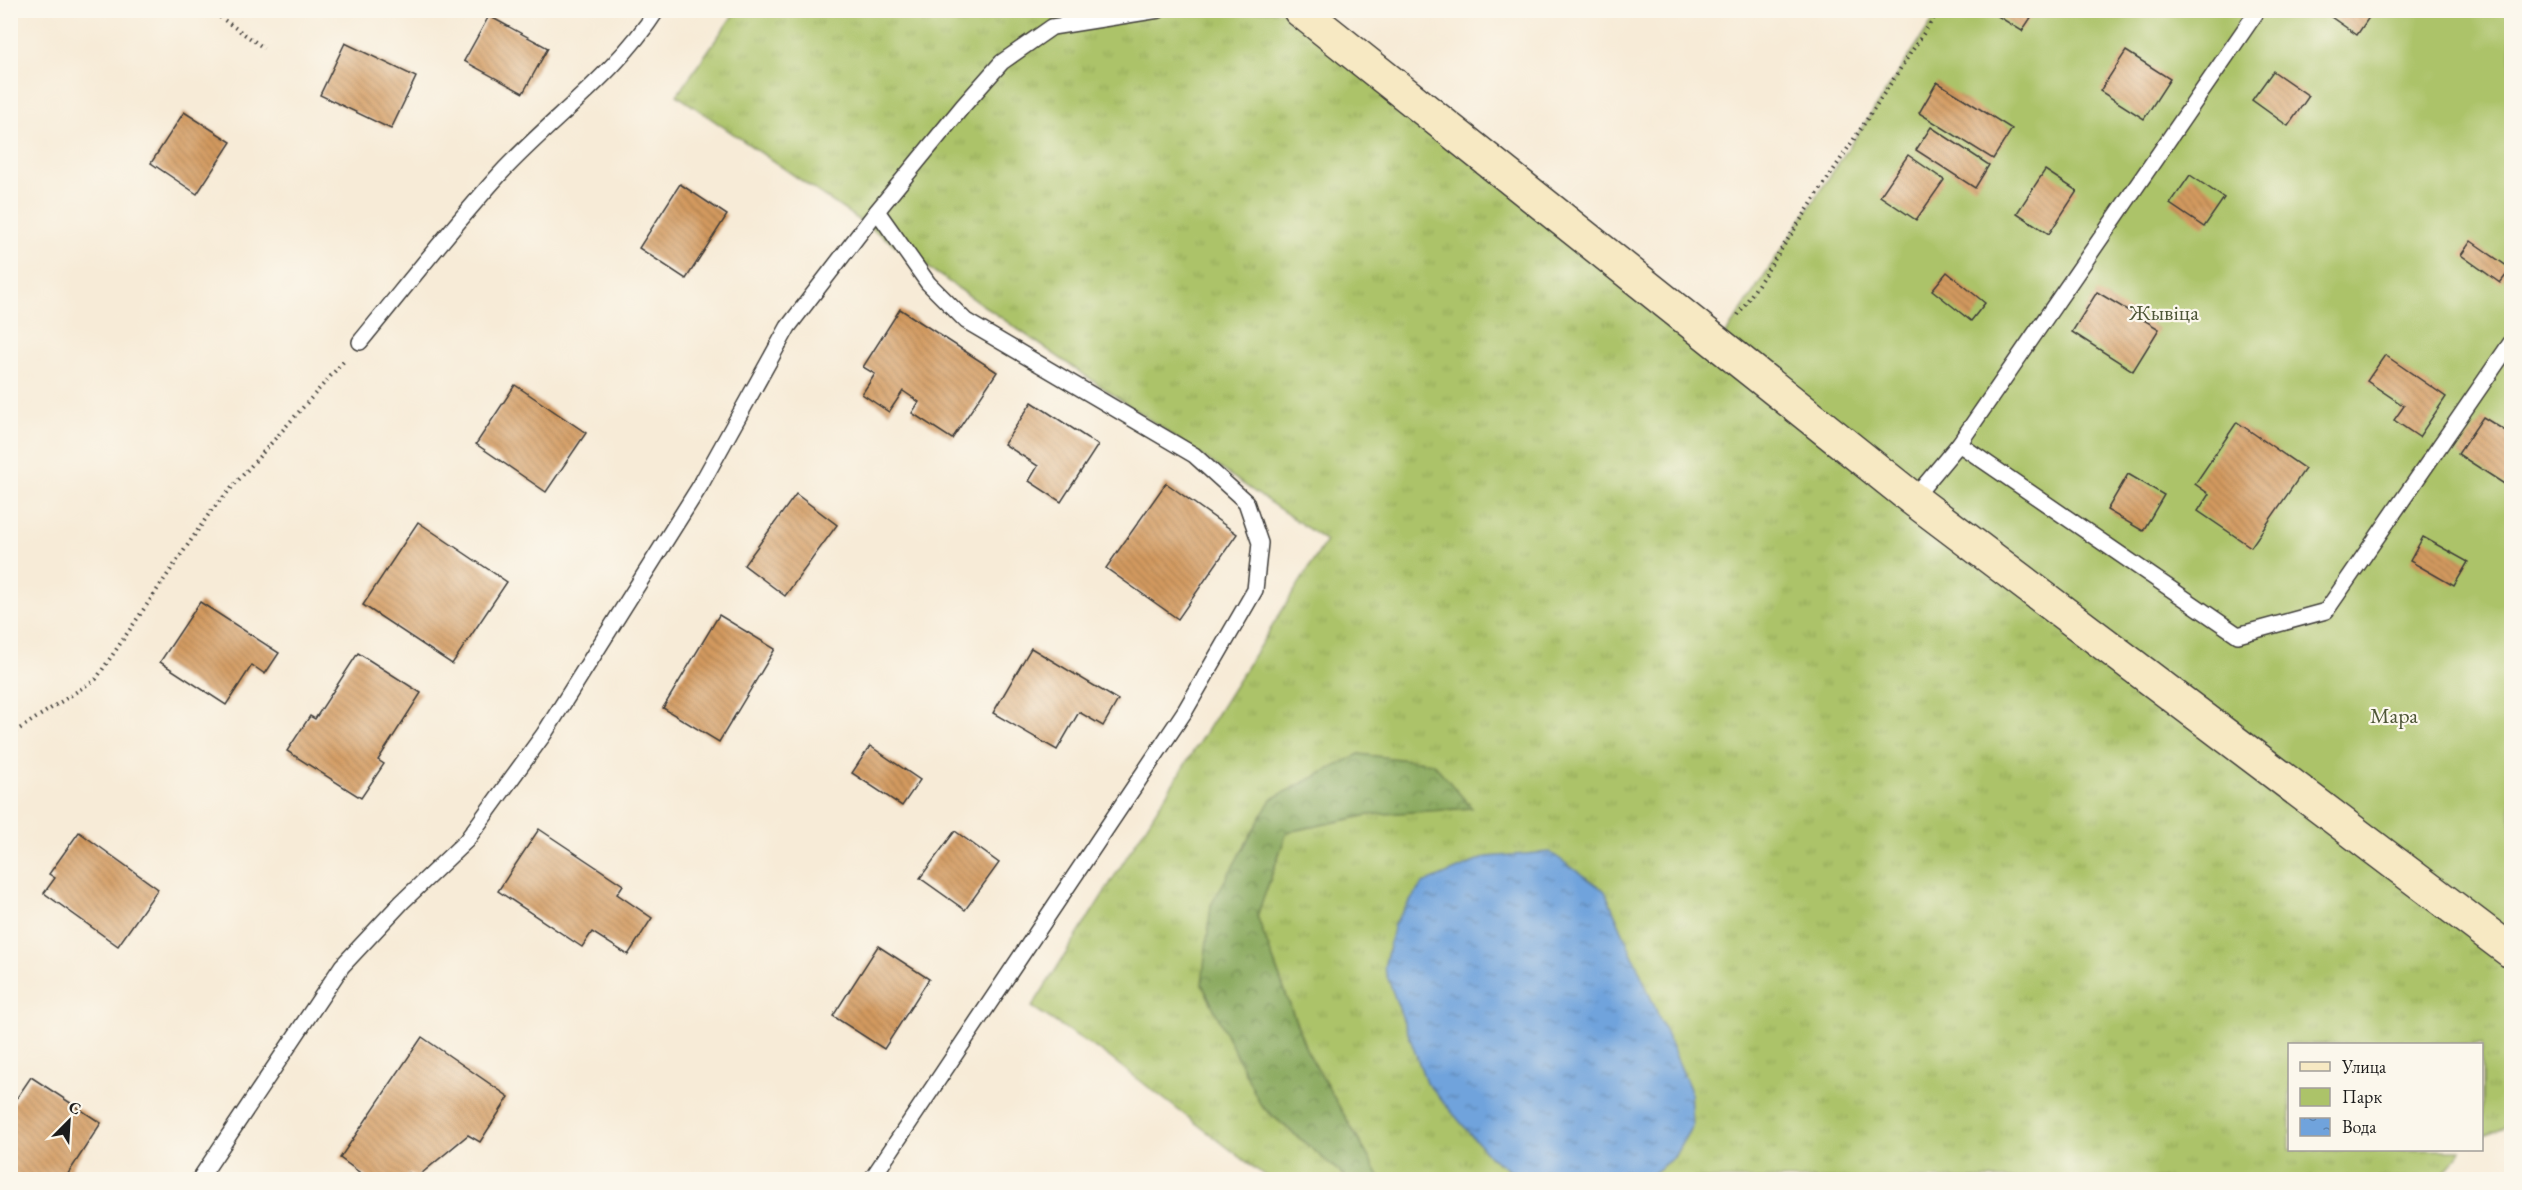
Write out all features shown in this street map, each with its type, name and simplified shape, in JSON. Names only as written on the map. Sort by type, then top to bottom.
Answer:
[{"type":"street","points":[[1300,10],[1913,499],[2511,952]]},
{"type":"lane","points":[[360,342],[501,174],[563,116],[645,29],[657,10]]},
{"type":"lane","points":[[200,1179],[342,966],[402,902],[466,841],[543,734],[700,486],[788,327],[877,211],[1002,62],[1052,27],[1133,12],[1159,10]]},
{"type":"lane","points":[[1913,499],[1959,444],[2258,10]]},
{"type":"lane","points":[[871,1179],[1185,711],[1255,590],[1260,543],[1246,502],[1194,455],[966,321],[928,283],[877,211]]},
{"type":"lane","points":[[1959,444],[2238,635],[2326,611],[2511,341]]},
{"type":"path","points":[[210,10],[264,48]]},
{"type":"path","points":[[1719,344],[1939,10]]},
{"type":"path","points":[[10,735],[96,679],[211,512],[360,342]]},
{"type":"green space","points":[[736,11],[1300,11],[2511,952],[2511,1125],[2483,1136],[2483,1043],[2288,1043],[2288,1151],[2460,1151],[2440,1179],[1645,1179],[1674,1157],[1491,1158],[1525,1179],[1381,1179],[1306,1049],[1257,916],[1287,832],[1369,815],[1360,754],[1211,905],[1261,1106],[1348,1179],[1269,1179],[1105,1054],[1032,1007],[1326,541],[677,95]]},
{"type":"green space","name":"Жывіца","points":[[1939,11],[2511,11],[2511,952],[1719,344]]},
{"type":"green space","points":[[1359,754],[1433,763],[1472,808],[1369,815],[1287,832],[1257,916],[1306,1049],[1381,1179],[1348,1179],[1261,1106],[1202,984],[1211,905],[1271,799]]},
{"type":"water","points":[[1550,852],[1605,891],[1690,1089],[1692,1126],[1674,1157],[1645,1179],[1525,1179],[1491,1158],[1426,1082],[1384,968],[1394,924],[1422,884],[1487,857]]},
{"type":"building","points":[[1992,10],[2036,10],[2022,31],[1991,12]]},
{"type":"building","points":[[2321,10],[2374,10],[2357,35]]},
{"type":"building","points":[[489,16],[548,48],[523,93],[464,61]]},
{"type":"building","points":[[345,43],[416,77],[391,129],[320,95]]},
{"type":"building","points":[[2126,51],[2170,79],[2144,119],[2100,91]]},
{"type":"building","points":[[2273,71],[2309,96],[2288,126],[2252,100]]},
{"type":"building","points":[[1937,82],[2012,129],[1993,159],[1919,113]]},
{"type":"building","points":[[184,112],[231,142],[197,194],[151,163]]},
{"type":"building","points":[[1931,127],[1989,165],[1975,188],[1916,150]]},
{"type":"building","points":[[1908,155],[1944,180],[1916,220],[1880,196]]},
{"type":"building","points":[[2045,170],[2077,191],[2049,234],[2017,213]]},
{"type":"building","points":[[2190,175],[2224,198],[2204,227],[2170,204]]},
{"type":"building","points":[[680,184],[727,215],[686,279],[639,248]]},
{"type":"building","points":[[2471,241],[2511,269],[2500,283],[2461,255]]},
{"type":"building","points":[[1947,272],[1985,303],[1971,321],[1932,290]]},
{"type":"building","points":[[2097,292],[2159,329],[2133,371],[2072,332]]},
{"type":"building","points":[[900,309],[997,372],[952,439],[912,413],[919,402],[903,391],[889,412],[862,394],[875,374],[863,367]]},
{"type":"building","points":[[2385,355],[2446,397],[2419,437],[2394,420],[2404,406],[2367,381]]},
{"type":"building","points":[[515,385],[586,433],[546,492],[476,444]]},
{"type":"building","points":[[1032,402],[1098,445],[1061,502],[1029,481],[1038,466],[1004,444]]},
{"type":"building","points":[[2483,417],[2512,435],[2512,489],[2458,454]]},
{"type":"building","points":[[2237,422],[2305,469],[2251,547],[2198,511],[2209,494],[2195,484]]},
{"type":"building","points":[[2128,474],[2164,495],[2143,531],[2107,510]]},
{"type":"building","points":[[1166,483],[1237,534],[1178,619],[1106,568]]},
{"type":"building","points":[[796,494],[837,525],[785,596],[744,565]]},
{"type":"building","points":[[418,522],[507,582],[452,664],[363,605]]},
{"type":"building","points":[[2423,537],[2468,562],[2454,586],[2410,561]]},
{"type":"building","points":[[200,602],[279,653],[265,674],[252,665],[226,705],[160,662]]},
{"type":"building","points":[[719,615],[775,649],[719,742],[663,708]]},
{"type":"building","points":[[1031,648],[1118,700],[1103,726],[1079,712],[1057,750],[993,713]]},
{"type":"building","points":[[358,653],[421,693],[378,760],[384,764],[361,798],[287,751],[310,716],[315,719]]},
{"type":"building","points":[[870,746],[920,780],[902,806],[852,773]]},
{"type":"building","points":[[539,829],[623,885],[617,894],[652,918],[628,955],[592,932],[582,947],[498,891]]},
{"type":"building","points":[[955,831],[999,863],[965,910],[920,878]]},
{"type":"building","points":[[79,832],[158,889],[118,946],[44,893],[55,878],[49,874]]},
{"type":"building","points":[[878,946],[929,979],[884,1049],[833,1016]]},
{"type":"building","points":[[422,1037],[509,1097],[480,1142],[468,1135],[416,1178],[409,1173],[405,1180],[370,1180],[340,1158]]},
{"type":"building","points":[[31,1077],[101,1123],[64,1180],[10,1180],[10,1108]]},
{"type":"park label","name":"Мара","points":[[2394,715]]}]
